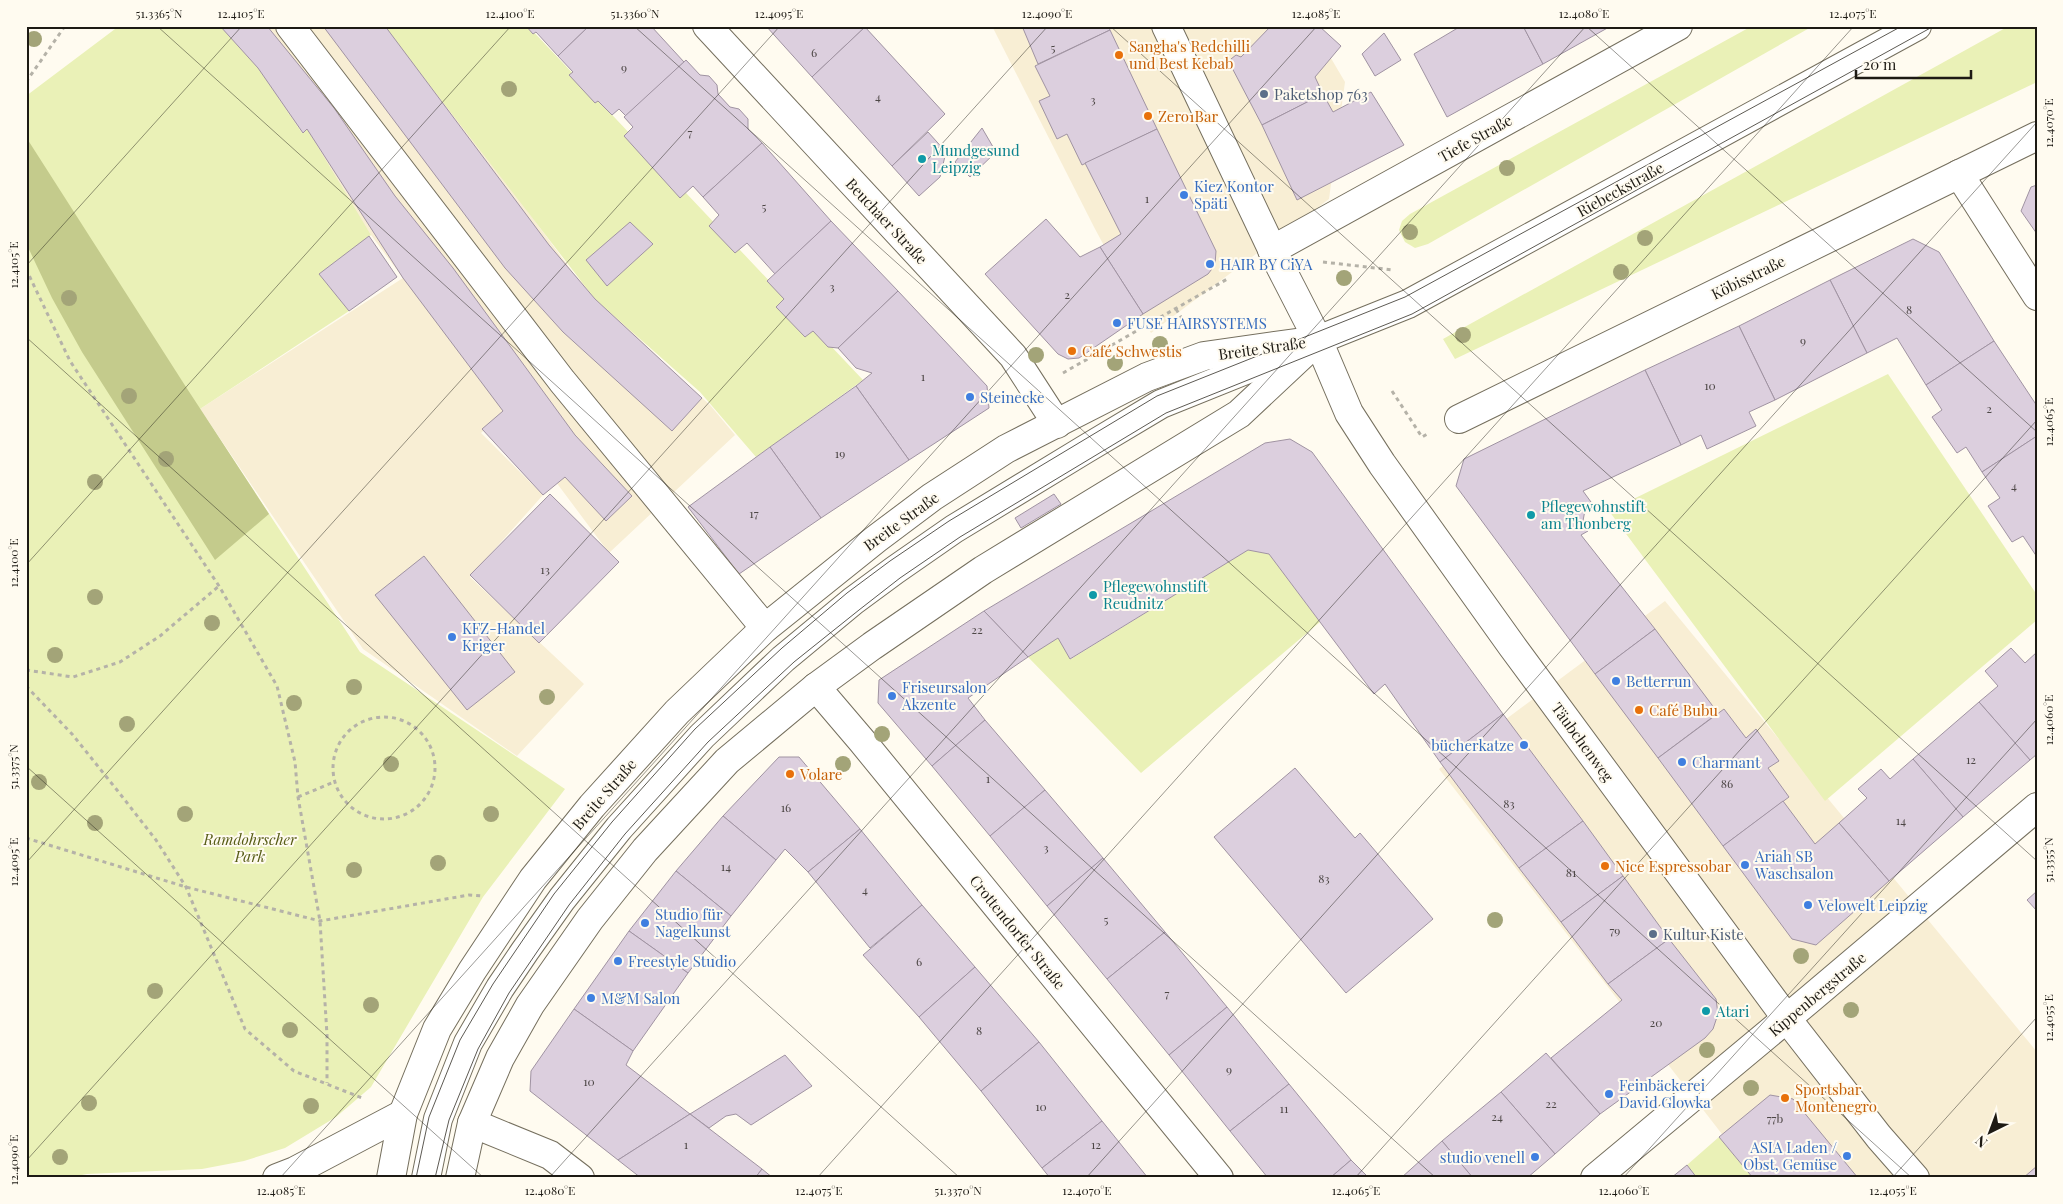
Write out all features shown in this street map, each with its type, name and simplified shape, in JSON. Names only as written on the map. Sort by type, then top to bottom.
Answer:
[{"type":"street","points":[[290,26],[562,381],[765,628]]},
{"type":"street","name":"Beuchaer Straße","points":[[707,26],[1013,356],[1057,424]]},
{"type":"street","name":"Tiefe Straße","points":[[1272,250],[1678,26]]},
{"type":"street","name":"Riebeckstraße","points":[[1318,340],[1408,304],[1917,26]]},
{"type":"street","name":"Täubchenweg","points":[[1175,30],[1272,250],[1318,340],[1349,413],[1382,464],[1524,661],[1787,1019],[1879,1137],[1915,1178]]},
{"type":"street","name":"Köbisstraße","points":[[1459,419],[2037,136]]},
{"type":"street","points":[[1958,174],[2037,296]]},
{"type":"street","points":[[426,1178],[438,1119],[468,1043],[500,988],[525,951],[562,899],[618,828],[702,736],[783,659],[853,601],[954,529],[1161,404],[1318,340]]},
{"type":"street","name":"Breite Straße","points":[[391,1178],[403,1114],[437,1029],[472,970],[533,879],[592,806],[677,712],[765,628],[832,573],[932,497],[1006,449],[1147,377],[1204,356],[1318,340]]},
{"type":"street","name":"Breite Straße","points":[[460,1178],[472,1123],[500,1058],[526,1013],[590,920],[645,850],[727,761],[816,687],[983,570],[1239,414],[1318,340]]},
{"type":"street","name":"Crottendorfer Straße","points":[[816,687],[1218,1178]]},
{"type":"street","name":"Kippenbergstraße","points":[[1595,1178],[1787,1019],[2037,807]]},
{"type":"street","points":[[277,1178],[295,1171],[403,1114]]},
{"type":"street","points":[[472,1123],[550,1155],[580,1178]]},
{"type":"path","points":[[26,82],[65,26]]},
{"type":"path","points":[[1319,262],[1393,270]]},
{"type":"path","points":[[26,269],[70,360],[219,586],[278,686],[295,762],[298,796],[320,921],[327,1035],[327,1084]]},
{"type":"path","points":[[1060,375],[1229,278]]},
{"type":"path","points":[[1176,309],[1190,331]]},
{"type":"path","points":[[1392,391],[1422,437],[1459,419]]},
{"type":"path","points":[[26,670],[73,677],[120,662],[160,636],[219,586]]},
{"type":"path","points":[[26,686],[72,734],[156,840],[186,887],[245,1029],[294,1071],[370,1101]]},
{"type":"path","points":[[391,717],[412,725],[426,739],[432,751],[435,769],[428,794],[421,803],[407,814],[388,819],[365,816],[345,802],[334,782],[333,760],[343,736],[350,729],[365,720],[391,717]]},
{"type":"path","points":[[298,796],[334,782]]},
{"type":"path","points":[[26,838],[186,887],[320,921],[469,895],[490,899]]},
{"type":"shaded area","points":[[219,26],[391,26],[574,274],[671,370],[710,405],[735,435],[609,553],[503,411],[481,433],[543,495],[470,577],[584,684],[517,756],[363,649],[200,409],[403,278],[371,235],[278,98]]},
{"type":"shaded area","points":[[992,26],[1312,26],[1345,82],[1329,199],[1151,333],[1094,227]]},
{"type":"shaded area","points":[[1665,601],[2037,1052],[2037,1178],[1756,1178],[1439,769]]},
{"type":"green space","name":"Ramdohrscher Park","points":[[119,26],[220,26],[258,68],[302,133],[307,129],[371,235],[319,274],[349,311],[200,409],[360,652],[565,789],[483,897],[371,1087],[336,1117],[285,1148],[244,1161],[202,1169],[87,1174],[67,1178],[26,1178],[26,96]]},
{"type":"green space","points":[[384,26],[528,26],[863,380],[756,457],[700,392],[595,299]]},
{"type":"green space","points":[[1752,26],[1813,26],[1428,244],[1415,248],[1405,242],[1399,230],[1402,221],[1410,214]]},
{"type":"green space","points":[[2009,26],[2037,26],[2037,82],[1455,359],[1443,339]]},
{"type":"green space","points":[[26,137],[269,514],[215,560],[82,352],[52,298],[26,243]]},
{"type":"green space","points":[[1888,374],[2037,595],[2037,620],[1825,801],[1609,511]]},
{"type":"green space","points":[[1248,550],[1269,554],[1320,622],[1141,773],[1028,657],[1058,638],[1071,659]]},
{"type":"green space","points":[[1719,1137],[1753,1178],[1697,1178],[1687,1165]]},
{"type":"building","points":[[220,26],[267,26],[334,108],[395,196],[453,268],[575,435],[632,496],[606,521],[565,477],[543,495],[482,429],[503,411],[403,278],[307,129],[303,133],[258,68]]},
{"type":"building","points":[[323,26],[385,26],[549,245],[595,299],[702,398],[672,431],[563,332],[505,268]]},
{"type":"building","points":[[526,26],[589,26],[558,56],[536,32],[533,34]]},
{"type":"building","points":[[589,26],[651,26],[684,62],[626,116],[619,109],[612,115],[598,101],[595,103],[569,75],[573,72],[558,56]]},
{"type":"building","points":[[766,26],[865,26],[865,27],[812,77]]},
{"type":"building","points":[[1022,26],[1108,26],[1110,30],[1038,64]]},
{"type":"building","points":[[1271,26],[1319,26],[1341,46],[1315,77],[1323,94],[1262,125],[1230,64],[1231,59],[1236,55],[1241,57]]},
{"type":"building","points":[[1461,26],[1523,26],[1543,64],[1447,117],[1414,54]]},
{"type":"building","points":[[1523,26],[1611,26],[1543,64]]},
{"type":"building","points":[[865,27],[945,114],[892,166],[812,77]]},
{"type":"building","points":[[1110,30],[1157,129],[1082,165],[1067,134],[1057,139],[1039,101],[1050,96],[1035,66]]},
{"type":"building","points":[[1384,33],[1401,60],[1375,76],[1362,54]]},
{"type":"building","points":[[686,60],[700,75],[709,76],[717,85],[718,94],[730,107],[739,109],[748,119],[748,129],[762,143],[703,197],[693,186],[680,198],[624,136],[633,127],[624,117]]},
{"type":"building","points":[[1371,92],[1404,145],[1297,200],[1262,125],[1323,94],[1333,112]]},
{"type":"building","points":[[982,128],[996,152],[970,177],[955,162]]},
{"type":"building","points":[[1157,129],[1216,251],[1215,265],[1208,274],[1143,314],[1100,247],[1121,234],[1085,163]]},
{"type":"building","name":"Mundgesund Leipzig","points":[[928,132],[946,152],[940,177],[919,196],[892,166]]},
{"type":"building","points":[[762,143],[831,221],[775,274],[747,243],[735,253],[709,226],[719,215],[703,197]]},
{"type":"building","points":[[2037,185],[2037,234],[2021,211],[2031,187]]},
{"type":"building","points":[[1046,219],[1080,257],[1100,247],[1143,314],[1079,358],[1068,359],[1058,354],[985,274]]},
{"type":"building","points":[[831,221],[898,291],[838,348],[828,347],[813,331],[805,337],[776,307],[784,299],[767,281]]},
{"type":"building","points":[[630,222],[653,244],[607,286],[586,260]]},
{"type":"building","points":[[369,236],[397,277],[349,311],[319,274]]},
{"type":"building","points":[[1913,239],[1939,252],[1994,341],[1926,385],[1897,338],[1867,353],[1830,280]]},
{"type":"building","points":[[1830,280],[1867,353],[1775,400],[1739,326]]},
{"type":"building","points":[[898,291],[987,386],[989,408],[909,460],[856,386],[872,373],[856,368],[838,348]]},
{"type":"building","points":[[1739,326],[1775,400],[1749,412],[1756,426],[1707,449],[1701,435],[1681,445],[1645,370]]},
{"type":"building","points":[[1994,341],[2037,406],[2037,436],[1982,472],[1966,447],[1957,453],[1932,417],[1942,410],[1926,385]]},
{"type":"building","name":"Pflegewohnstift am Thonberg","points":[[1645,370],[1681,445],[1583,491],[1591,502],[1586,505],[1582,526],[1588,531],[1581,535],[1655,629],[1595,674],[1456,486],[1464,459]]},
{"type":"building","points":[[856,386],[909,460],[821,518],[770,447]]},
{"type":"building","points":[[2037,436],[2037,557],[2023,536],[2012,542],[1988,506],[2000,498],[1982,472]]},
{"type":"building","name":"Pflegewohnstift Reudnitz","points":[[1290,439],[1312,452],[1503,714],[1440,762],[1385,684],[1374,694],[1269,554],[1248,550],[1070,659],[1058,638],[1028,657],[984,611],[1265,443]]},
{"type":"building","points":[[770,447],[821,518],[739,574],[688,507]]},
{"type":"building","points":[[550,494],[619,562],[539,643],[470,575]]},
{"type":"building","points":[[1054,494],[1061,504],[1021,528],[1015,518]]},
{"type":"building","points":[[424,556],[515,672],[467,710],[375,595]]},
{"type":"building","points":[[984,611],[1028,657],[968,698],[985,720],[932,766],[878,703],[879,680]]},
{"type":"building","points":[[1655,629],[1718,713],[1658,758],[1595,674]]},
{"type":"building","points":[[2011,648],[2025,663],[2037,652],[2037,754],[2030,760],[1979,702],[1998,686],[1985,671]]},
{"type":"building","points":[[1979,702],[2030,760],[1963,817],[1913,759]]},
{"type":"building","points":[[1724,709],[1746,738],[1756,729],[1779,761],[1768,768],[1789,797],[1723,846],[1658,758]]},
{"type":"building","points":[[1503,714],[1583,821],[1519,868],[1440,762]]},
{"type":"building","points":[[985,720],[1045,790],[990,836],[932,766]]},
{"type":"building","points":[[779,757],[799,757],[860,829],[808,872],[785,849],[776,860],[723,816]]},
{"type":"building","points":[[1913,759],[1963,817],[1889,881],[1839,823],[1867,798],[1858,789],[1881,769],[1890,779]]},
{"type":"building","points":[[1295,768],[1355,838],[1360,833],[1433,919],[1346,993],[1214,837]]},
{"type":"building","points":[[1045,790],[1103,858],[1047,906],[990,836]]},
{"type":"building","points":[[1783,801],[1815,844],[1839,823],[1889,881],[1816,945],[1792,939],[1723,846]]},
{"type":"building","points":[[723,816],[776,860],[731,916],[676,871]]},
{"type":"building","points":[[1583,821],[1623,876],[1561,922],[1519,868]]},
{"type":"building","points":[[860,829],[922,905],[870,948],[808,872]]},
{"type":"building","points":[[1103,858],[1165,932],[1107,979],[1047,906]]},
{"type":"building","points":[[676,871],[731,916],[688,973],[629,931]]},
{"type":"building","points":[[1623,876],[1669,939],[1608,984],[1561,922]]},
{"type":"building","points":[[2037,891],[2037,911],[2027,900]]},
{"type":"building","points":[[922,905],[975,967],[919,1017],[863,955]]},
{"type":"building","points":[[629,931],[688,973],[633,1051],[574,1009]]},
{"type":"building","points":[[1165,932],[1227,1007],[1169,1055],[1107,979]]},
{"type":"building","points":[[1669,939],[1716,999],[1718,1014],[1713,1029],[1705,1038],[1600,1114],[1551,1058],[1622,1000],[1608,984]]},
{"type":"building","points":[[975,967],[1039,1042],[981,1091],[919,1017]]},
{"type":"building","points":[[1227,1007],[1289,1084],[1230,1131],[1169,1055]]},
{"type":"building","points":[[574,1009],[633,1051],[626,1065],[690,1114],[618,1160],[530,1091],[531,1071]]},
{"type":"building","points":[[1039,1042],[1102,1121],[1042,1168],[981,1091]]},
{"type":"building","points":[[1546,1053],[1600,1114],[1555,1154],[1501,1092]]},
{"type":"building","points":[[785,1055],[812,1086],[751,1125],[736,1114],[726,1116],[709,1128],[690,1114]]},
{"type":"building","points":[[1289,1084],[1351,1160],[1330,1178],[1268,1178],[1230,1131]]},
{"type":"building","points":[[1501,1092],[1555,1154],[1527,1178],[1473,1178],[1442,1141]]},
{"type":"building","points":[[1770,1095],[1793,1099],[1858,1178],[1753,1178],[1719,1137]]},
{"type":"building","points":[[690,1114],[762,1169],[755,1178],[641,1178],[618,1160]]},
{"type":"building","points":[[1102,1121],[1148,1178],[1050,1178],[1042,1168]]},
{"type":"building","points":[[1442,1141],[1473,1178],[1401,1178]]},
{"type":"building","points":[[1351,1160],[1369,1178],[1330,1178]]},
{"type":"building","points":[[1687,1165],[1697,1178],[1671,1178]]},
{"type":"building","points":[[2037,1166],[2037,1178],[2023,1178]]},
{"type":"building","points":[[762,1169],[773,1178],[755,1178]]},
{"type":"tram line","points":[[416,1178],[429,1117],[460,1040],[493,984],[554,894],[612,822],[695,729],[782,648],[847,593],[949,521],[1157,396],[1405,297],[1902,26]]},
{"type":"tram line","points":[[435,1178],[449,1120],[478,1049],[509,993],[569,905],[625,834],[708,742],[794,662],[900,578],[960,537],[1166,413],[1412,314],[1934,26]]},
{"type":"place","name":"Sangha's Redchilli und Best Kebab","points":[[1119,55]]},
{"type":"place","name":"Paketshop 763","points":[[1264,94]]},
{"type":"place","name":"Zero1Bar","points":[[1148,116]]},
{"type":"place","name":"Mundgesund Leipzig","points":[[922,159]]},
{"type":"place","name":"Kiez Kontor Späti","points":[[1184,195]]},
{"type":"place","name":"HAIR BY CiYA","points":[[1210,264]]},
{"type":"place","name":"FUSE HAIRSYSTEMS","points":[[1117,323]]},
{"type":"place","name":"Café Schwestis","points":[[1072,351]]},
{"type":"place","name":"Steinecke","points":[[970,397]]},
{"type":"place","name":"Pflegewohnstift am Thonberg","points":[[1531,515]]},
{"type":"place","name":"Pflegewohnstift Reudnitz","points":[[1093,595]]},
{"type":"place","name":"KFZ-Handel Kriger","points":[[452,637]]},
{"type":"place","name":"Betterrun","points":[[1616,681]]},
{"type":"place","name":"Friseursalon Akzente","points":[[892,696]]},
{"type":"place","name":"Café Bubu","points":[[1639,710]]},
{"type":"place","name":"bücherkatze","points":[[1524,745]]},
{"type":"place","name":"Charmant","points":[[1682,762]]},
{"type":"place","name":"Volare","points":[[790,774]]},
{"type":"place","name":"Ariah SB Waschsalon","points":[[1745,865]]},
{"type":"place","name":"Nice Espressobar","points":[[1605,866]]},
{"type":"place","name":"Velowelt Leipzig","points":[[1808,905]]},
{"type":"place","name":"Studio für Nagelkunst","points":[[645,923]]},
{"type":"place","name":"Kultur Kiste","points":[[1653,934]]},
{"type":"place","name":"Freestyle Studio","points":[[618,961]]},
{"type":"place","name":"M&M Salon","points":[[591,998]]},
{"type":"place","name":"Atari","points":[[1706,1011]]},
{"type":"place","name":"Feinbäckerei David Glowka","points":[[1609,1094]]},
{"type":"place","name":"Sportsbar Montenegro","points":[[1785,1098]]},
{"type":"place","name":"ASIA Laden / Obst, Gemüse","points":[[1847,1156]]},
{"type":"place","name":"studio venell","points":[[1535,1157]]}]
